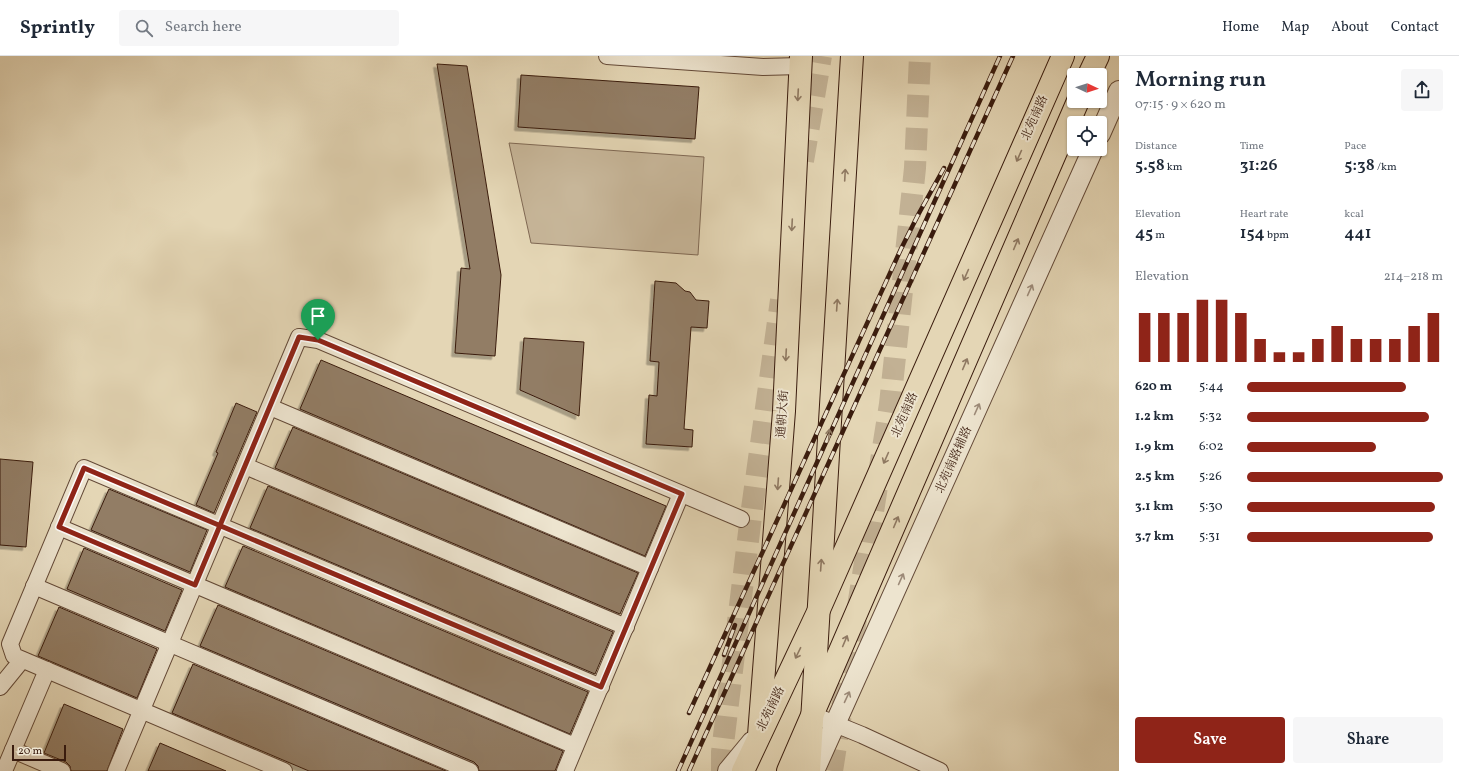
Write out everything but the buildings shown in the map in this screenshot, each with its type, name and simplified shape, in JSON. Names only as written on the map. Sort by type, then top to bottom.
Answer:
[{"type":"main road","points":[[809,771],[852,56]]},
{"type":"main road","name":"北苑南路","points":[[742,771],[818,612],[1063,56]]},
{"type":"main road","points":[[1093,68],[1098,56]]},
{"type":"main road","name":"通朝大街","points":[[755,771],[784,411],[800,61]]},
{"type":"main road","points":[[788,771],[1075,108]]},
{"type":"street","points":[[608,56],[763,67],[800,61]]},
{"type":"street","points":[[1107,118],[1119,91]]},
{"type":"street","name":"北苑南路辅路","points":[[814,771],[1090,156]]},
{"type":"street","points":[[116,771],[299,337],[318,340],[741,519]]},
{"type":"street","points":[[270,407],[650,568]]},
{"type":"street","points":[[245,466],[626,628]]},
{"type":"street","points":[[284,771],[14,656],[10,644],[84,468],[601,687]]},
{"type":"street","points":[[565,771],[682,494]]},
{"type":"street","points":[[59,527],[575,746]]},
{"type":"street","points":[[34,586],[470,771]]},
{"type":"street","points":[[0,687],[22,660]]},
{"type":"street","points":[[4,771],[47,670]]},
{"type":"street","points":[[813,715],[940,771]]},
{"type":"street","points":[[728,771],[759,733]]},
{"type":"street","points":[[13,750],[62,771]]},
{"type":"shaded area","points":[[509,143],[704,157],[698,255],[531,243]]},
{"type":"tunnel","points":[[803,161],[821,56]]},
{"type":"tunnel","points":[[832,771],[890,404],[915,168],[920,56]]},
{"type":"tunnel","points":[[722,771],[722,752],[751,516],[781,300]]},
{"type":"railway","points":[[678,771],[1000,56]]},
{"type":"railway","points":[[689,771],[1013,56]]},
{"type":"railway","points":[[689,713],[901,249],[944,168]]},
{"type":"railway","points":[[724,655],[735,625]]},
{"type":"route","points":[[318,340],[299,337],[257,436],[220,525],[195,585],[59,527],[84,468],[220,525],[601,687],[682,494],[318,340]]}]
